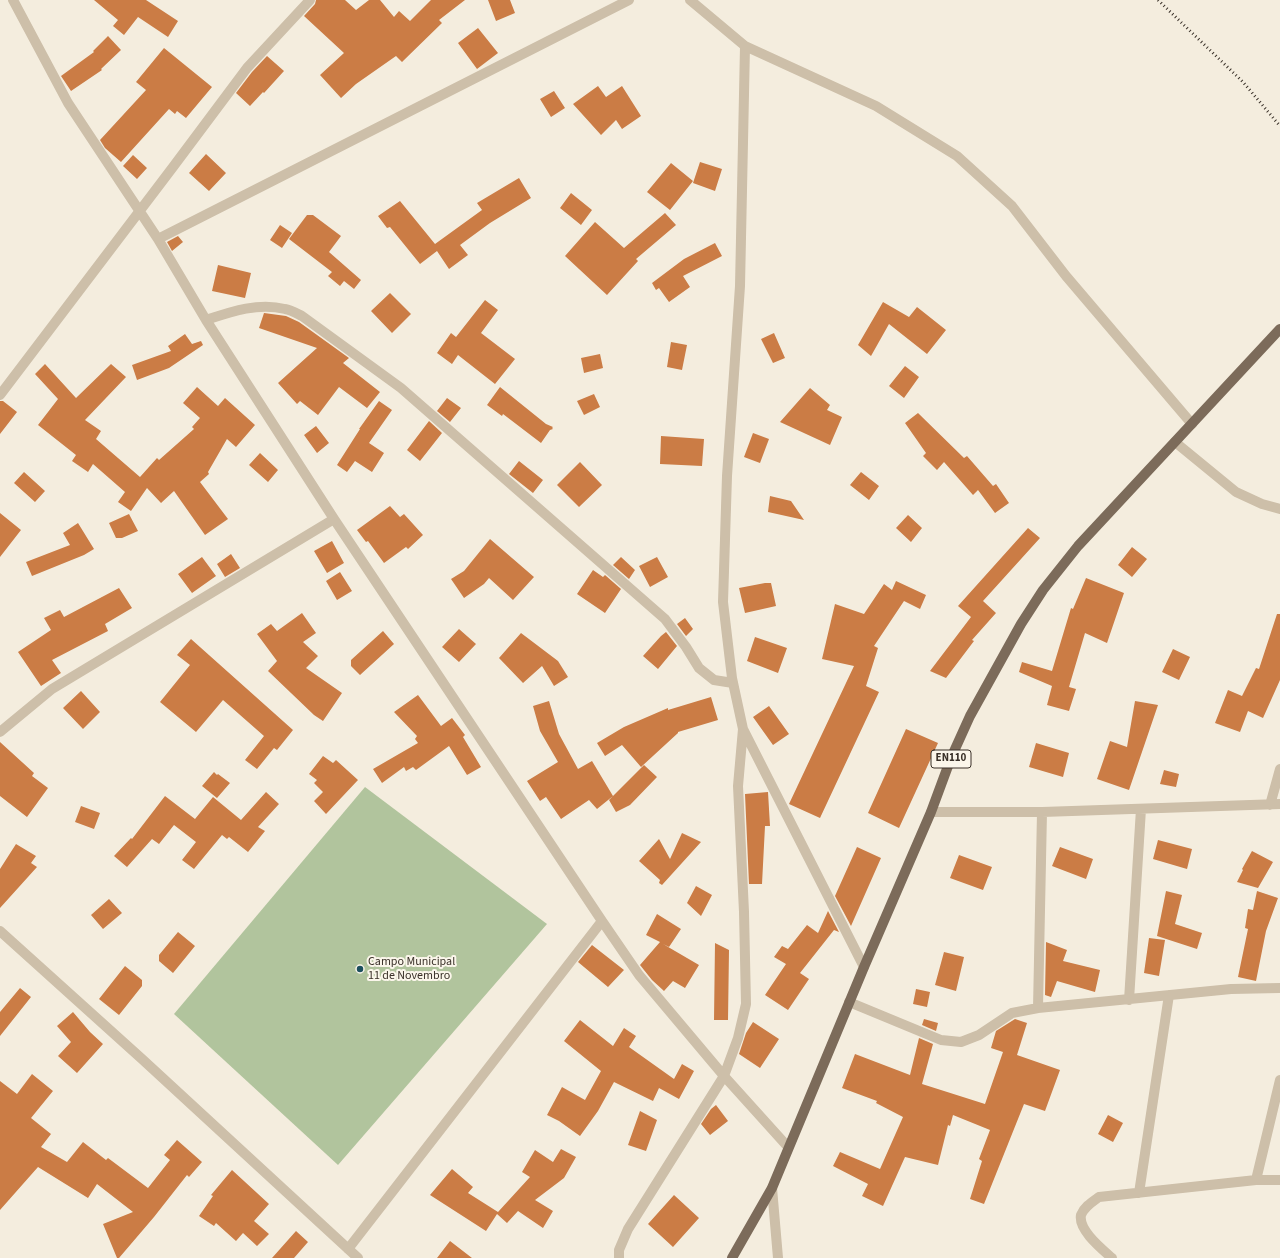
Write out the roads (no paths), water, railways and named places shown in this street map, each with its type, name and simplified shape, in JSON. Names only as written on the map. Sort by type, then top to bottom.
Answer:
[{"type":"main road","name":"EN110","points":[[732,1258],[772,1188],[849,1002],[931,812],[951,758],[970,716],[1021,624],[1043,590],[1078,546],[1280,328]]},
{"type":"street","points":[[13,0],[68,103],[158,239],[206,320],[334,519],[602,921],[639,975],[724,1076],[788,1147]]},
{"type":"street","points":[[0,395],[247,68],[310,0]]},
{"type":"street","points":[[158,239],[629,0]]},
{"type":"street","points":[[690,0],[745,46],[876,106],[957,156],[1012,206],[1066,276],[1192,424]]},
{"type":"street","points":[[745,46],[740,286],[727,476],[723,602],[733,683],[743,729],[864,967]]},
{"type":"street","points":[[206,320],[230,312],[262,306],[285,309],[302,316],[402,388],[653,609],[665,620],[686,647],[699,668],[714,680],[733,683]]},
{"type":"street","points":[[1175,442],[1236,492],[1262,504],[1280,509]]},
{"type":"street","points":[[0,732],[52,689],[334,519]]},
{"type":"street","points":[[619,1258],[619,1250],[628,1230],[724,1076],[738,1038],[746,1004],[744,912],[738,786],[743,729]]},
{"type":"street","points":[[931,812],[1042,812],[1275,804],[1280,769]]},
{"type":"street","points":[[1128,1000],[1141,809]]},
{"type":"street","points":[[1038,1008],[1042,812]]},
{"type":"street","points":[[348,1249],[602,921]]},
{"type":"street","points":[[0,931],[358,1258]]},
{"type":"street","points":[[849,1002],[941,1040],[961,1042],[979,1035],[1012,1013],[1038,1008],[1232,989],[1280,988]]},
{"type":"street","points":[[1139,1193],[1169,995]]},
{"type":"street","points":[[1256,1180],[1280,1080]]},
{"type":"street","points":[[1112,1258],[1090,1237],[1082,1225],[1081,1215],[1088,1205],[1099,1197],[1256,1180],[1280,1180]]},
{"type":"street","points":[[772,1188],[778,1258]]},
{"type":"railway","points":[[1158,0],[1243,82],[1280,126]]},
{"type":"place","name":"Campo Municipal 11 de Novembro","points":[[360,969]]}]
